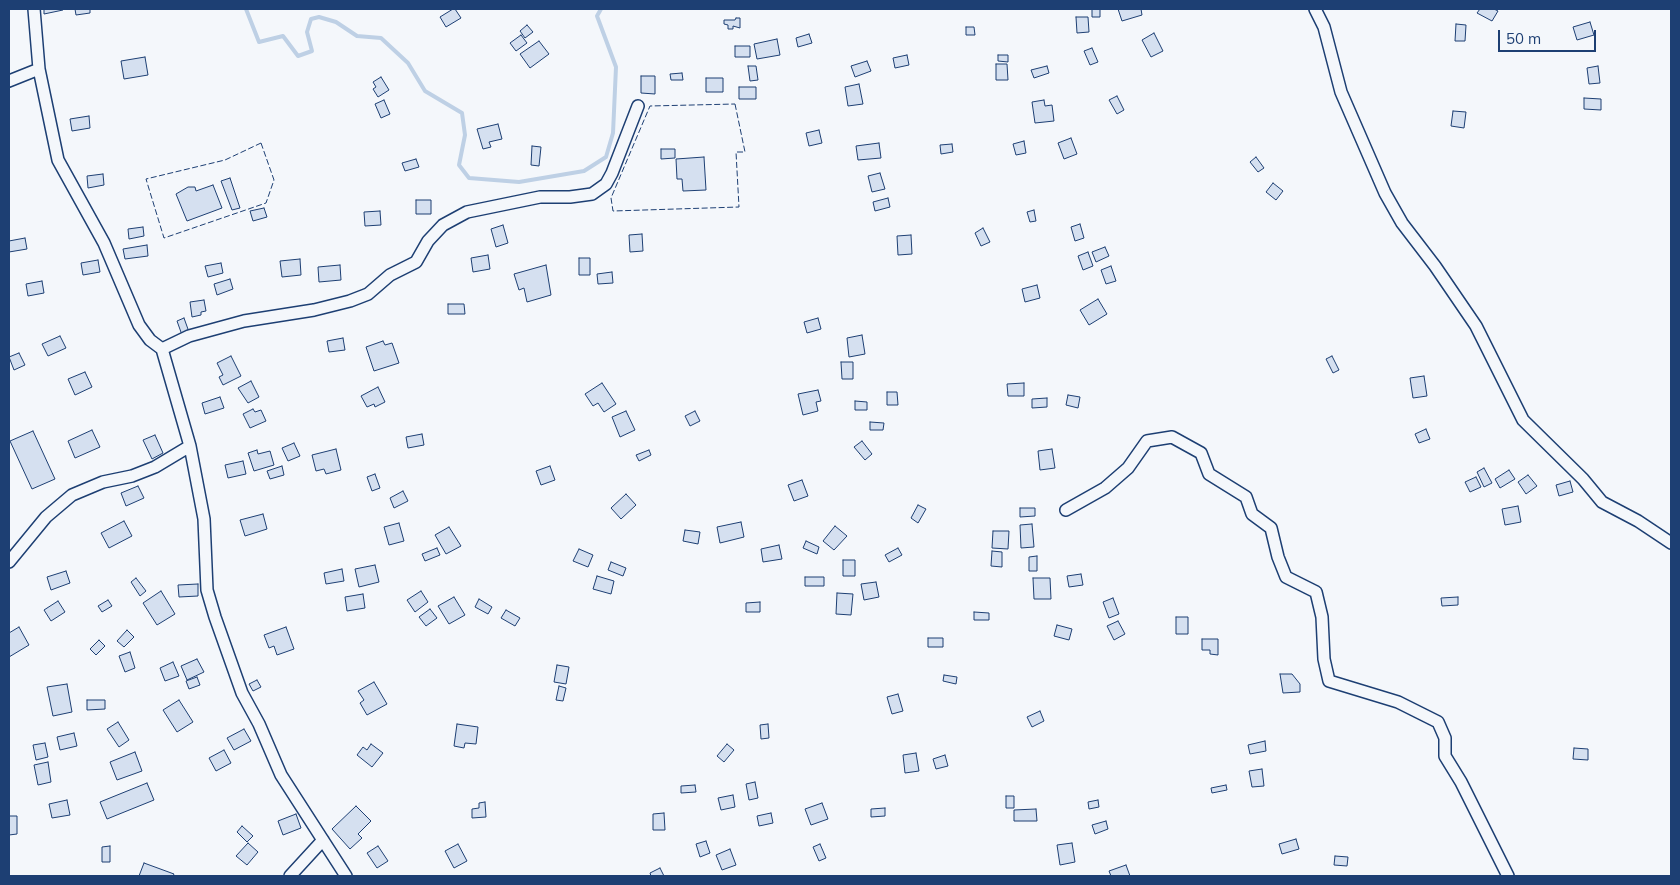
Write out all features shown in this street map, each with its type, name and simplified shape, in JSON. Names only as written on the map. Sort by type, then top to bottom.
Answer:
[{"type":"street","points":[[34,9],[39,69],[58,160],[104,243],[139,325],[150,340],[162,349],[190,446],[204,519],[207,590],[214,617],[242,692],[259,724],[281,775],[346,876]]},
{"type":"street","points":[[1315,9],[1324,27],[1341,92],[1386,193],[1402,223],[1435,266],[1476,326],[1523,420],[1583,479],[1602,502],[1638,521],[1671,544]]},
{"type":"street","points":[[9,81],[39,69]]},
{"type":"street","points":[[162,349],[189,336],[244,321],[314,310],[350,301],[368,294],[390,275],[416,262],[428,241],[443,225],[467,212],[540,197],[570,198],[592,194],[606,184],[612,173],[638,106]]},
{"type":"street","points":[[1066,510],[1105,488],[1128,468],[1147,441],[1172,437],[1201,453],[1209,474],[1246,497],[1252,514],[1271,528],[1278,557],[1286,576],[1316,592],[1322,617],[1324,659],[1329,681],[1398,702],[1438,722],[1445,738],[1445,756],[1461,782],[1508,876]]},
{"type":"street","points":[[9,562],[46,517],[72,495],[102,482],[132,476],[155,467],[190,446]]},
{"type":"street","points":[[290,876],[323,840]]},
{"type":"building","points":[[44,9],[63,9],[63,10],[44,14]]},
{"type":"building","points":[[75,9],[90,9],[90,13],[76,15]]},
{"type":"building","points":[[453,9],[461,18],[446,27],[440,17]]},
{"type":"building","points":[[1092,9],[1100,9],[1100,17],[1092,17]]},
{"type":"building","points":[[1118,9],[1141,9],[1142,15],[1122,21]]},
{"type":"building","points":[[1480,9],[1494,9],[1498,11],[1492,21],[1477,13]]},
{"type":"building","points":[[1076,17],[1088,17],[1089,32],[1077,33]]},
{"type":"building","points":[[740,18],[740,28],[733,26],[733,29],[728,29],[728,25],[724,24],[724,20],[735,20]]},
{"type":"building","points":[[1590,22],[1594,35],[1577,40],[1573,27]]},
{"type":"building","points":[[1456,24],[1466,25],[1465,41],[1455,41]]},
{"type":"building","points":[[527,25],[533,32],[525,38],[520,31]]},
{"type":"building","points":[[966,27],[974,27],[975,35],[966,35]]},
{"type":"building","points":[[1154,33],[1163,51],[1151,57],[1142,40]]},
{"type":"building","points":[[809,34],[812,43],[798,47],[796,38]]},
{"type":"building","points":[[521,35],[527,43],[516,51],[510,43]]},
{"type":"building","points":[[777,39],[780,55],[757,59],[754,44]]},
{"type":"building","points":[[539,41],[549,54],[530,68],[520,54]]},
{"type":"building","points":[[735,46],[750,46],[750,57],[735,57]]},
{"type":"building","points":[[1092,48],[1098,62],[1090,65],[1084,51]]},
{"type":"building","points":[[907,55],[909,65],[895,68],[893,58]]},
{"type":"building","points":[[998,55],[1008,55],[1008,62],[998,61]]},
{"type":"building","points":[[145,57],[148,75],[124,79],[121,61]]},
{"type":"building","points":[[867,61],[871,71],[855,77],[851,66]]},
{"type":"building","points":[[996,64],[1007,64],[1008,80],[996,80]]},
{"type":"building","points":[[748,66],[756,66],[758,80],[750,81]]},
{"type":"building","points":[[1047,66],[1049,73],[1034,78],[1031,70]]},
{"type":"building","points":[[1598,66],[1600,83],[1589,84],[1587,68]]},
{"type":"building","points":[[682,73],[683,80],[671,80],[670,74]]},
{"type":"building","points":[[641,76],[655,76],[655,94],[641,93]]},
{"type":"building","points":[[381,77],[389,90],[378,97],[373,89],[376,87],[373,82]]},
{"type":"building","points":[[706,78],[723,78],[723,92],[706,92]]},
{"type":"building","points":[[859,84],[863,104],[848,106],[845,87]]},
{"type":"building","points":[[739,87],[756,87],[756,99],[739,99]]},
{"type":"building","points":[[1117,96],[1124,110],[1117,114],[1109,100]]},
{"type":"building","points":[[1584,98],[1601,99],[1601,110],[1584,109]]},
{"type":"building","points":[[384,100],[390,114],[381,118],[375,104]]},
{"type":"building","points":[[1044,100],[1045,106],[1052,105],[1054,121],[1035,123],[1032,102]]},
{"type":"building","points":[[1453,111],[1466,112],[1464,128],[1451,126]]},
{"type":"building","points":[[89,116],[90,128],[72,131],[70,119]]},
{"type":"building","points":[[498,124],[502,139],[489,142],[491,147],[483,149],[477,129]]},
{"type":"building","points":[[819,130],[822,143],[809,146],[806,133]]},
{"type":"building","points":[[1071,138],[1077,154],[1064,159],[1058,143]]},
{"type":"building","points":[[1024,141],[1026,153],[1016,155],[1013,144]]},
{"type":"building","points":[[879,143],[881,158],[858,160],[856,146]]},
{"type":"building","points":[[952,144],[953,152],[941,154],[940,145]]},
{"type":"building","points":[[532,146],[541,147],[539,166],[531,165]]},
{"type":"building","points":[[661,149],[675,149],[675,158],[661,159]]},
{"type":"building","points":[[704,157],[706,190],[683,191],[682,179],[677,179],[676,159]]},
{"type":"building","points":[[1256,157],[1264,168],[1258,172],[1250,162]]},
{"type":"building","points":[[416,159],[419,167],[405,171],[402,163]]},
{"type":"building","points":[[880,173],[885,189],[872,192],[868,176]]},
{"type":"building","points":[[103,174],[104,185],[88,188],[87,176]]},
{"type":"building","points":[[230,178],[240,208],[232,210],[221,181]]},
{"type":"building","points":[[1273,183],[1283,191],[1276,200],[1266,192]]},
{"type":"building","points":[[213,185],[222,208],[187,221],[176,194],[188,187],[195,187],[196,191]]},
{"type":"building","points":[[888,198],[890,207],[875,211],[873,202]]},
{"type":"building","points":[[416,200],[431,200],[431,214],[416,214]]},
{"type":"building","points":[[264,208],[267,217],[253,221],[250,211]]},
{"type":"building","points":[[1034,210],[1036,221],[1030,222],[1027,212]]},
{"type":"building","points":[[380,211],[381,225],[365,226],[364,212]]},
{"type":"building","points":[[1080,224],[1084,238],[1075,241],[1071,227]]},
{"type":"building","points":[[503,225],[508,243],[496,247],[491,229]]},
{"type":"building","points":[[143,227],[144,236],[129,239],[128,229]]},
{"type":"building","points":[[983,228],[990,242],[981,246],[975,233]]},
{"type":"building","points":[[642,234],[643,251],[630,252],[629,235]]},
{"type":"building","points":[[911,235],[912,254],[898,255],[897,236]]},
{"type":"building","points":[[25,238],[27,249],[9,252],[9,241]]},
{"type":"building","points":[[147,245],[148,256],[125,259],[123,249]]},
{"type":"building","points":[[1105,247],[1109,256],[1096,262],[1092,252]]},
{"type":"building","points":[[1088,252],[1093,266],[1083,270],[1078,256]]},
{"type":"building","points":[[488,255],[490,269],[473,272],[471,258]]},
{"type":"building","points":[[579,258],[590,258],[590,275],[579,275]]},
{"type":"building","points":[[300,259],[301,275],[282,277],[280,261]]},
{"type":"building","points":[[98,260],[100,272],[83,275],[81,263]]},
{"type":"building","points":[[221,263],[223,273],[208,277],[205,266]]},
{"type":"building","points":[[340,265],[341,280],[319,282],[318,267]]},
{"type":"building","points":[[546,265],[551,295],[527,302],[524,288],[519,290],[514,274]]},
{"type":"building","points":[[1111,266],[1116,281],[1106,284],[1101,270]]},
{"type":"building","points":[[612,272],[613,283],[598,284],[597,274]]},
{"type":"building","points":[[230,279],[233,289],[217,295],[214,284]]},
{"type":"building","points":[[42,281],[44,293],[28,296],[26,284]]},
{"type":"building","points":[[1037,285],[1040,298],[1025,302],[1022,289]]},
{"type":"building","points":[[1098,299],[1107,314],[1089,325],[1080,310]]},
{"type":"building","points":[[204,300],[206,311],[201,312],[201,315],[192,317],[190,302]]},
{"type":"building","points":[[448,304],[464,304],[465,314],[448,314]]},
{"type":"building","points":[[184,318],[189,332],[182,335],[177,321]]},
{"type":"building","points":[[818,318],[821,329],[807,333],[804,322]]},
{"type":"building","points":[[862,335],[865,354],[849,357],[847,338]]},
{"type":"building","points":[[60,336],[66,348],[48,356],[42,344]]},
{"type":"building","points":[[343,338],[345,350],[329,352],[327,341]]},
{"type":"building","points":[[383,341],[385,345],[392,343],[399,363],[374,371],[366,347]]},
{"type":"building","points":[[19,353],[25,365],[14,370],[9,357]]},
{"type":"building","points":[[231,356],[241,376],[223,385],[219,377],[223,375],[217,363]]},
{"type":"building","points":[[1332,356],[1339,370],[1333,373],[1326,359]]},
{"type":"building","points":[[841,362],[853,362],[853,379],[842,379]]},
{"type":"building","points":[[85,372],[92,387],[75,395],[68,379]]},
{"type":"building","points":[[1424,376],[1427,396],[1413,398],[1410,378]]},
{"type":"building","points":[[251,381],[259,397],[248,403],[238,388]]},
{"type":"building","points":[[602,383],[616,404],[604,412],[598,403],[593,406],[585,394]]},
{"type":"building","points":[[1024,383],[1024,396],[1008,396],[1007,384]]},
{"type":"building","points":[[378,387],[385,402],[375,407],[374,404],[367,407],[361,396]]},
{"type":"building","points":[[818,390],[821,401],[816,402],[818,411],[803,415],[798,394]]},
{"type":"building","points":[[887,392],[897,392],[898,405],[887,405]]},
{"type":"building","points":[[1068,395],[1080,397],[1078,408],[1066,405]]},
{"type":"building","points":[[220,397],[224,408],[205,414],[202,403]]},
{"type":"building","points":[[1047,398],[1047,407],[1032,408],[1032,399]]},
{"type":"building","points":[[855,401],[867,402],[867,410],[855,410]]},
{"type":"building","points":[[253,409],[255,412],[261,410],[266,421],[250,428],[243,414]]},
{"type":"building","points":[[626,411],[635,430],[620,437],[612,417]]},
{"type":"building","points":[[695,411],[700,421],[690,426],[685,416]]},
{"type":"building","points":[[870,422],[884,423],[883,430],[870,430]]},
{"type":"building","points":[[1426,429],[1430,439],[1419,443],[1415,434]]},
{"type":"building","points":[[92,430],[100,447],[75,458],[68,441]]},
{"type":"building","points":[[33,431],[55,479],[32,489],[10,441]]},
{"type":"building","points":[[422,434],[424,445],[408,448],[406,437]]},
{"type":"building","points":[[155,435],[163,453],[152,459],[143,440]]},
{"type":"building","points":[[862,441],[872,454],[865,460],[854,447]]},
{"type":"building","points":[[294,443],[300,456],[288,461],[282,448]]},
{"type":"building","points":[[336,449],[341,470],[326,474],[324,469],[316,471],[312,455]]},
{"type":"building","points":[[1052,449],[1055,468],[1040,470],[1038,451]]},
{"type":"building","points":[[257,450],[258,454],[270,451],[274,465],[254,471],[248,453]]},
{"type":"building","points":[[649,450],[651,455],[639,461],[636,455]]},
{"type":"building","points":[[243,461],[246,474],[228,478],[225,465]]},
{"type":"building","points":[[282,466],[284,475],[270,479],[267,471]]},
{"type":"building","points":[[550,466],[555,480],[541,485],[536,471]]},
{"type":"building","points":[[1484,468],[1492,483],[1484,487],[1477,472]]},
{"type":"building","points":[[1509,470],[1515,479],[1500,488],[1495,479]]},
{"type":"building","points":[[375,474],[380,488],[372,491],[367,477]]},
{"type":"building","points":[[1528,475],[1537,486],[1526,494],[1518,482]]},
{"type":"building","points":[[1476,477],[1481,487],[1470,492],[1465,482]]},
{"type":"building","points":[[802,480],[808,496],[794,501],[788,485]]},
{"type":"building","points":[[1570,481],[1573,492],[1559,496],[1556,485]]},
{"type":"building","points":[[138,486],[144,498],[126,506],[121,493]]},
{"type":"building","points":[[403,491],[408,501],[394,508],[390,498]]},
{"type":"building","points":[[626,494],[636,505],[621,519],[611,508]]},
{"type":"building","points":[[918,505],[926,509],[918,523],[911,518]]},
{"type":"building","points":[[1518,506],[1521,522],[1505,525],[1502,509]]},
{"type":"building","points":[[1020,508],[1035,508],[1035,516],[1020,517]]},
{"type":"building","points":[[263,514],[267,529],[245,536],[240,520]]},
{"type":"building","points":[[124,521],[132,536],[109,548],[101,533]]},
{"type":"building","points":[[741,522],[744,537],[720,543],[717,527]]},
{"type":"building","points":[[399,523],[404,541],[389,545],[384,527]]},
{"type":"building","points":[[1032,524],[1034,547],[1021,548],[1020,525]]},
{"type":"building","points":[[835,526],[847,536],[834,550],[823,541]]},
{"type":"building","points":[[449,527],[461,546],[446,554],[435,535]]},
{"type":"building","points":[[685,530],[700,532],[698,544],[683,541]]},
{"type":"building","points":[[993,531],[1009,531],[1008,549],[992,548]]},
{"type":"building","points":[[806,541],[819,547],[817,554],[803,548]]},
{"type":"building","points":[[779,545],[782,559],[763,562],[761,549]]},
{"type":"building","points":[[437,548],[440,555],[425,561],[422,554]]},
{"type":"building","points":[[898,548],[902,555],[889,562],[885,555]]},
{"type":"building","points":[[579,549],[593,555],[588,567],[573,561]]},
{"type":"building","points":[[992,551],[1002,552],[1002,567],[991,566]]},
{"type":"building","points":[[1037,556],[1037,571],[1029,571],[1029,557]]},
{"type":"building","points":[[843,560],[855,560],[855,576],[843,576]]},
{"type":"building","points":[[611,562],[626,568],[623,576],[608,570]]},
{"type":"building","points":[[375,565],[379,582],[359,587],[355,569]]},
{"type":"building","points":[[342,569],[344,581],[326,584],[324,573]]},
{"type":"building","points":[[66,571],[70,583],[51,590],[47,577]]},
{"type":"building","points":[[1081,574],[1083,585],[1069,587],[1067,576]]},
{"type":"building","points":[[597,576],[614,581],[611,594],[593,589]]},
{"type":"building","points":[[805,577],[824,577],[824,586],[805,586]]},
{"type":"building","points":[[136,578],[146,591],[140,596],[131,582]]},
{"type":"building","points":[[1033,578],[1050,578],[1051,599],[1034,599]]},
{"type":"building","points":[[876,582],[879,597],[864,600],[861,584]]},
{"type":"building","points":[[198,584],[198,596],[179,597],[178,585]]},
{"type":"building","points":[[161,591],[175,614],[157,625],[143,603]]},
{"type":"building","points":[[421,591],[428,602],[415,612],[407,600]]},
{"type":"building","points":[[837,593],[853,594],[851,615],[836,614]]},
{"type":"building","points":[[363,594],[365,608],[347,611],[345,597]]},
{"type":"building","points":[[454,597],[465,615],[449,624],[438,606]]},
{"type":"building","points":[[1458,597],[1458,605],[1442,606],[1441,598]]},
{"type":"building","points":[[1113,598],[1119,614],[1109,618],[1103,602]]},
{"type":"building","points":[[479,599],[492,607],[488,614],[475,607]]},
{"type":"building","points":[[108,600],[112,606],[102,612],[98,606]]},
{"type":"building","points":[[58,601],[65,612],[51,621],[44,610]]},
{"type":"building","points":[[760,602],[760,612],[746,612],[746,603]]},
{"type":"building","points":[[430,609],[437,618],[426,626],[419,617]]},
{"type":"building","points":[[506,610],[520,618],[515,626],[501,618]]},
{"type":"building","points":[[974,612],[989,613],[989,620],[974,620]]},
{"type":"building","points":[[1176,617],[1188,617],[1188,634],[1176,634]]},
{"type":"building","points":[[1118,621],[1125,634],[1114,640],[1107,626]]},
{"type":"building","points":[[1057,625],[1072,629],[1069,640],[1054,636]]},
{"type":"building","points":[[19,627],[29,645],[9,657],[9,633]]},
{"type":"building","points":[[286,627],[294,649],[277,655],[274,646],[269,648],[264,635]]},
{"type":"building","points":[[127,630],[134,637],[124,647],[117,641]]},
{"type":"building","points":[[928,638],[943,638],[943,647],[928,647]]},
{"type":"building","points":[[1202,639],[1218,639],[1218,655],[1210,654],[1210,650],[1202,650]]},
{"type":"building","points":[[99,640],[105,646],[96,655],[90,649]]},
{"type":"building","points":[[130,652],[135,668],[125,672],[119,656]]},
{"type":"building","points":[[197,659],[204,672],[187,680],[181,666]]},
{"type":"building","points":[[173,662],[179,676],[165,681],[160,668]]},
{"type":"building","points":[[557,665],[569,667],[566,684],[554,682]]},
{"type":"building","points":[[1280,674],[1292,674],[1300,684],[1300,692],[1283,693]]},
{"type":"building","points":[[944,675],[957,677],[956,684],[943,681]]},
{"type":"building","points":[[197,677],[200,685],[189,689],[186,681]]},
{"type":"building","points":[[257,680],[261,687],[253,691],[249,684]]},
{"type":"building","points":[[374,682],[387,704],[367,715],[360,703],[364,700],[358,691]]},
{"type":"building","points":[[67,684],[72,712],[53,716],[47,687]]},
{"type":"building","points":[[559,686],[566,688],[563,701],[556,700]]},
{"type":"building","points":[[898,694],[903,711],[892,714],[887,697]]},
{"type":"building","points":[[87,700],[105,700],[105,709],[87,710]]},
{"type":"building","points":[[179,700],[193,722],[177,732],[163,710]]},
{"type":"building","points":[[1040,711],[1044,721],[1032,727],[1027,717]]},
{"type":"building","points":[[118,722],[129,740],[119,747],[107,729]]},
{"type":"building","points":[[457,724],[478,727],[476,744],[465,743],[464,748],[454,746]]},
{"type":"building","points":[[768,724],[769,738],[761,739],[760,725]]},
{"type":"building","points":[[244,729],[251,741],[234,750],[227,738]]},
{"type":"building","points":[[74,733],[77,746],[60,750],[57,737]]},
{"type":"building","points":[[1265,741],[1266,751],[1250,754],[1248,745]]},
{"type":"building","points":[[45,743],[48,757],[36,760],[33,745]]},
{"type":"building","points":[[371,744],[383,753],[372,767],[357,755],[363,747],[367,750]]},
{"type":"building","points":[[727,744],[734,750],[724,762],[717,756]]},
{"type":"building","points":[[1574,748],[1588,749],[1588,760],[1573,759]]},
{"type":"building","points":[[224,750],[231,763],[216,771],[209,758]]},
{"type":"building","points":[[135,752],[142,771],[117,780],[110,762]]},
{"type":"building","points":[[916,753],[919,771],[905,773],[903,755]]},
{"type":"building","points":[[945,755],[948,766],[936,769],[933,759]]},
{"type":"building","points":[[48,762],[51,782],[38,785],[34,765]]},
{"type":"building","points":[[1262,769],[1264,786],[1252,787],[1249,771]]},
{"type":"building","points":[[755,782],[758,798],[749,800],[746,784]]},
{"type":"building","points":[[147,783],[154,800],[107,819],[100,802]]},
{"type":"building","points":[[695,785],[696,792],[681,793],[681,786]]},
{"type":"building","points":[[1226,785],[1227,790],[1212,793],[1211,788]]},
{"type":"building","points":[[733,795],[735,807],[721,810],[718,798]]},
{"type":"building","points":[[1006,796],[1014,796],[1014,808],[1006,808]]},
{"type":"building","points":[[67,800],[70,815],[52,818],[49,804]]},
{"type":"building","points":[[1098,800],[1099,807],[1089,809],[1088,802]]},
{"type":"building","points":[[485,802],[486,817],[472,818],[472,809],[479,808],[479,803]]},
{"type":"building","points":[[822,803],[828,819],[811,825],[805,809]]},
{"type":"building","points":[[356,806],[371,821],[358,834],[362,838],[350,849],[332,829]]},
{"type":"building","points":[[885,808],[885,816],[871,817],[871,809]]},
{"type":"building","points":[[1036,809],[1037,821],[1014,821],[1014,810]]},
{"type":"building","points":[[664,813],[665,830],[653,830],[653,814]]},
{"type":"building","points":[[771,813],[773,823],[759,826],[757,816]]},
{"type":"building","points":[[296,814],[301,828],[283,835],[278,821]]},
{"type":"building","points":[[9,816],[17,816],[17,834],[9,835]]},
{"type":"building","points":[[1106,821],[1108,829],[1095,834],[1092,825]]},
{"type":"building","points":[[242,826],[253,836],[247,842],[237,832]]},
{"type":"building","points":[[1296,839],[1299,849],[1282,854],[1279,844]]},
{"type":"building","points":[[706,841],[710,853],[700,857],[696,844]]},
{"type":"building","points":[[248,843],[258,852],[247,865],[236,856]]},
{"type":"building","points":[[1072,843],[1075,862],[1060,865],[1057,845]]},
{"type":"building","points":[[458,844],[467,861],[454,868],[445,851]]},
{"type":"building","points":[[820,844],[826,858],[819,861],[813,847]]},
{"type":"building","points":[[110,846],[110,862],[102,862],[102,847]]},
{"type":"building","points":[[378,846],[388,861],[377,868],[367,853]]},
{"type":"building","points":[[730,849],[736,865],[722,870],[716,855]]},
{"type":"building","points":[[1335,856],[1348,857],[1347,866],[1334,865]]},
{"type":"building","points":[[144,863],[174,874],[173,876],[139,876]]},
{"type":"building","points":[[1126,865],[1130,876],[1111,876],[1109,871]]},
{"type":"building","points":[[660,868],[664,876],[651,876],[650,873]]},
{"type":"waterway","points":[[246,9],[259,42],[283,36],[298,56],[312,51],[307,32],[311,19],[319,17],[336,22],[357,36],[381,38],[408,63],[425,91],[462,113],[465,135],[459,165],[469,178],[519,182],[584,171],[606,157],[613,133],[616,67],[597,16],[601,9]]},
{"type":"fence","points":[[735,104],[745,152],[736,152],[739,207],[613,211],[611,198],[650,106],[735,104]]},
{"type":"fence","points":[[261,143],[274,180],[266,203],[164,238],[146,179],[225,160],[261,143]]}]
